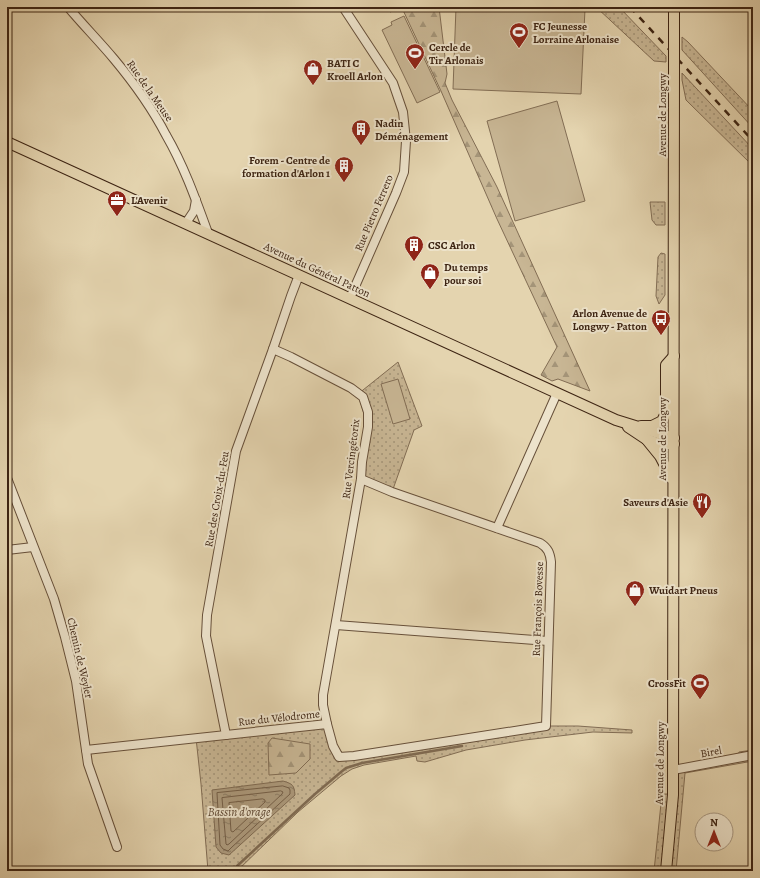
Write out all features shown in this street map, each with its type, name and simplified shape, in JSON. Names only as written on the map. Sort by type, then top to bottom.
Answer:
[{"type":"main road","name":"Avenue de Longwy","points":[[666,871],[673,794],[674,7]]},
{"type":"main road","name":"Avenue du Général Patton","points":[[7,142],[616,420]]},
{"type":"main road","points":[[616,420],[641,426],[652,426],[662,421],[666,413],[666,365],[674,356]]},
{"type":"main road","points":[[616,420],[646,439],[660,444],[674,441]]},
{"type":"main road","points":[[616,420],[674,441]]},
{"type":"main road","points":[[646,439],[660,456],[673,482]]},
{"type":"street","name":"Rue de la Meuse","points":[[68,7],[115,60],[146,101],[166,135],[196,199],[208,233]]},
{"type":"street","name":"Rue Pietro Ferrero","points":[[343,7],[393,84],[403,112],[406,141],[404,172],[396,194],[350,298]]},
{"type":"street","points":[[186,223],[194,211],[196,199]]},
{"type":"street","name":"Rue des Croix-du-Feu","points":[[226,735],[206,636],[207,615],[236,451],[299,275]]},
{"type":"street","name":"Rue Vercingétorix","points":[[273,349],[351,388],[363,398],[368,412],[368,427],[362,462],[361,480],[323,695],[323,705],[327,724]]},
{"type":"street","points":[[496,528],[557,393]]},
{"type":"street","name":"Chemin de Weyler","points":[[7,478],[54,599],[76,681],[86,750],[92,775],[117,846]]},
{"type":"street","name":"Rue François Bovesse","points":[[361,480],[545,546],[550,555],[551,562],[546,726]]},
{"type":"street","points":[[7,550],[33,547]]},
{"type":"street","points":[[336,625],[548,641]]},
{"type":"street","name":"Rue du Vélodrome","points":[[86,750],[327,724],[333,746],[339,757],[354,756],[546,726]]},
{"type":"street","name":"Birel","points":[[673,770],[753,755]]},
{"type":"green space","points":[[395,7],[439,7],[447,74],[445,83],[452,100],[497,187],[590,391],[558,379],[552,381],[541,375],[557,347],[497,219],[441,91],[402,8],[390,12]]},
{"type":"green space","name":"FC Jeunesse Lorraine Arlonaise","points":[[456,7],[585,9],[581,94],[453,89]]},
{"type":"green space","points":[[596,7],[619,7],[666,56],[666,62],[654,61]]},
{"type":"green space","name":"Cercle de Tir Arlonais","points":[[404,16],[440,92],[417,103],[382,30],[392,25],[391,22]]},
{"type":"green space","points":[[682,37],[753,111],[753,128],[682,50]]},
{"type":"green space","points":[[682,73],[753,149],[753,166],[686,100]]},
{"type":"green space","points":[[557,101],[585,201],[515,221],[487,121]]},
{"type":"green space","points":[[650,202],[665,202],[665,225],[656,225],[652,220]]},
{"type":"green space","points":[[661,253],[665,254],[665,295],[659,304],[656,296],[658,257]]},
{"type":"green space","points":[[398,362],[422,426],[414,430],[392,492],[361,479],[368,427],[358,394]]},
{"type":"green space","points":[[398,379],[410,419],[393,424],[381,384]]},
{"type":"green space","points":[[327,724],[339,757],[546,726],[578,726],[632,730],[632,733],[593,732],[525,740],[466,750],[425,762],[417,761],[416,756],[364,765],[352,769],[341,776],[298,812],[237,871],[208,871],[196,738]]},
{"type":"green space","points":[[272,738],[310,744],[310,759],[296,773],[269,775],[268,743]]},
{"type":"green space","points":[[753,750],[753,761],[685,773],[676,871],[654,871],[662,794],[673,794],[673,770],[737,758],[739,752]]},
{"type":"water","name":"Bassin d'orage","points":[[283,781],[292,785],[295,795],[229,855],[221,853],[216,847],[212,790]]},
{"type":"waterway","points":[[237,866],[315,794],[346,768],[362,763],[462,746]]},
{"type":"railway","points":[[630,7],[753,141]]},
{"type":"place","name":"FC Jeunesse Lorraine Arlonaise","points":[[519,49]]},
{"type":"place","name":"Cercle de Tir Arlonais","points":[[415,70]]},
{"type":"place","name":"BATI C Kroell Arlon","points":[[313,86]]},
{"type":"place","name":"Nadin Déménagement","points":[[361,146]]},
{"type":"place","name":"Forem - Centre de formation d'Arlon 1","points":[[344,183]]},
{"type":"place","name":"L'Avenir","points":[[117,217]]},
{"type":"place","name":"CSC Arlon","points":[[414,262]]},
{"type":"place","name":"Du temps pour soi","points":[[430,290]]},
{"type":"place","name":"Arlon Avenue de Longwy - Patton","points":[[661,336]]},
{"type":"place","name":"Saveurs d'Asie","points":[[702,519]]},
{"type":"place","name":"Wuidart Pneus","points":[[635,607]]},
{"type":"place","name":"CrossFit","points":[[700,700]]}]
